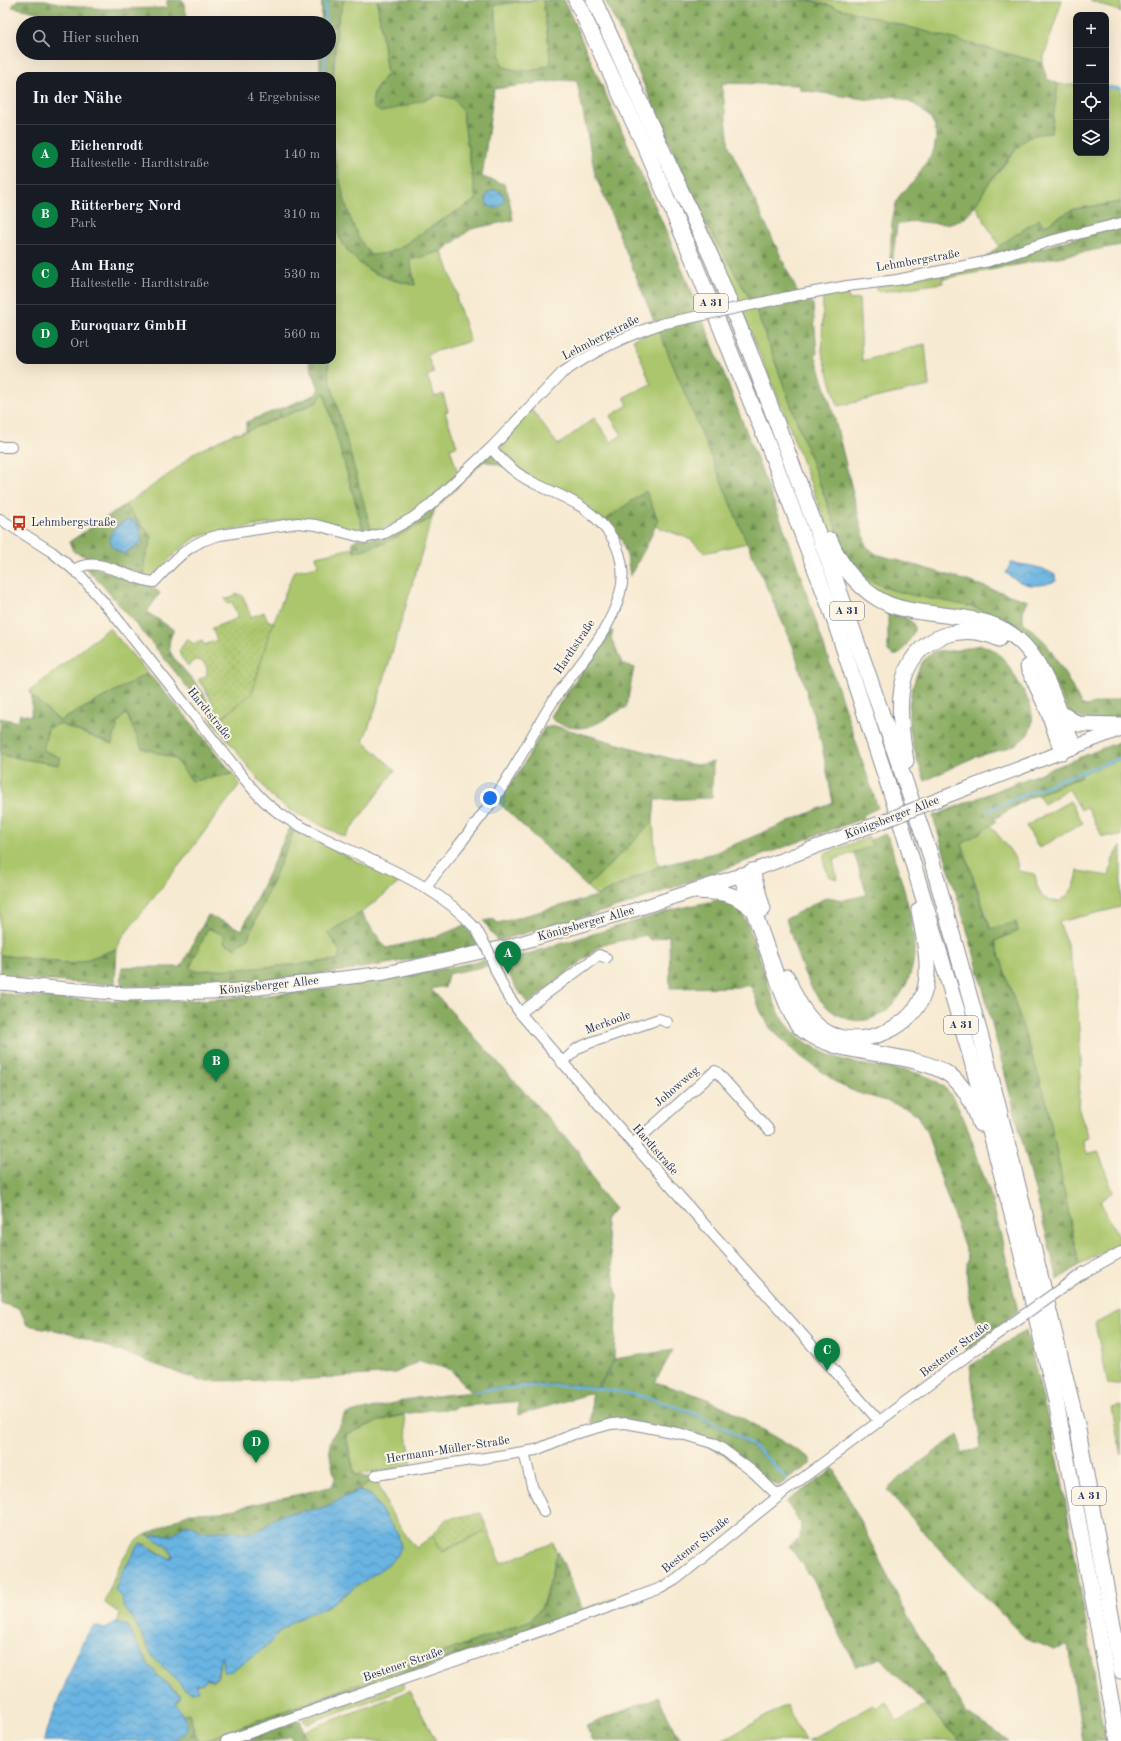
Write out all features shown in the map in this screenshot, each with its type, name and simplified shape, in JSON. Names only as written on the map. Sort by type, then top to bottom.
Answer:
[{"type":"highway","name":"A 31","points":[[576,0],[658,178],[695,264],[767,442],[832,613],[903,830],[970,1054],[1014,1222],[1056,1401],[1118,1741]]},
{"type":"highway","name":"A 31","points":[[594,0],[713,261],[780,430],[836,581],[930,851],[982,1041],[1076,1424],[1121,1671]]},
{"type":"highway","points":[[780,430],[803,476],[832,545],[852,578],[867,591],[888,604],[914,610],[960,616],[985,622],[1010,634],[1029,651],[1046,680],[1059,712],[1068,750]]},
{"type":"highway","points":[[930,851],[926,824],[907,762],[900,726],[901,692],[903,684],[909,666],[922,648],[939,637],[959,631],[981,632],[1005,642],[1024,660],[1031,672],[1048,713],[1068,750]]},
{"type":"highway","points":[[1059,712],[1078,724],[1121,726]]},
{"type":"highway","points":[[747,873],[760,901],[793,992],[805,1011],[817,1024],[830,1034],[848,1039],[863,1038],[886,1032],[913,1012],[922,999],[926,980],[926,960],[918,906],[900,845],[903,830]]},
{"type":"highway","points":[[747,873],[752,909],[782,992],[797,1024],[808,1034],[820,1040],[852,1050],[933,1066],[949,1074],[964,1090],[977,1115],[1004,1208],[1014,1222]]},
{"type":"highway","points":[[694,891],[735,896],[752,909]]},
{"type":"main road","name":"Königsberger Allee","points":[[0,983],[124,994],[211,992],[251,989],[385,973],[538,938],[694,891],[747,873],[879,823],[1121,729]]},
{"type":"street","name":"Lehmbergstraße","points":[[74,570],[81,565],[91,564],[103,566],[142,581],[154,582],[185,551],[201,541],[220,535],[286,524],[298,523],[316,525],[357,537],[373,538],[385,533],[420,513],[491,448],[529,406],[562,373],[575,364],[621,340],[661,324],[788,297],[847,286],[897,280],[989,261],[1050,241],[1121,223]]},
{"type":"street","points":[[0,447],[10,447]]},
{"type":"street","name":"Hardtstraße","points":[[426,887],[480,819],[514,771],[555,698],[590,651],[605,627],[612,615],[621,593],[622,576],[619,554],[615,542],[596,517],[577,503],[531,482],[511,469],[491,448]]},
{"type":"street","name":"Hardtstraße","points":[[0,519],[52,552],[80,575],[115,616],[239,772],[260,797],[275,811],[335,844],[426,887],[451,906],[476,929],[488,950],[505,991],[520,1013],[633,1144],[880,1422]]},
{"type":"street","points":[[520,1013],[599,955],[606,958]]},
{"type":"street","name":"Merkoole","points":[[562,1063],[578,1048],[592,1042],[659,1019],[667,1022]]},
{"type":"street","name":"Johowweg","points":[[633,1144],[716,1071],[769,1130]]},
{"type":"street","name":"Bestener Straße","points":[[226,1741],[661,1588],[675,1580],[782,1494],[979,1348],[1083,1273],[1121,1252]]},
{"type":"street","name":"Hermann-Müller-Straße","points":[[376,1475],[536,1450],[574,1434],[612,1424],[626,1423],[682,1434],[712,1443],[752,1470],[773,1491],[782,1494]]},
{"type":"street","name":"Hermann-Müller-Straße","points":[[524,1452],[532,1486],[544,1512]]},
{"type":"green space","points":[[17,0],[45,0],[67,5],[104,9],[167,8],[167,0],[183,0],[187,16],[63,16],[12,7]]},
{"type":"green space","points":[[322,0],[344,0],[337,24],[336,36],[336,16],[321,16]]},
{"type":"green space","points":[[344,0],[377,0],[387,73],[373,94],[391,110],[439,95],[454,99],[462,108],[476,200],[437,223],[398,249],[383,254],[370,255],[362,244],[344,200],[336,168],[336,72],[334,72],[337,26]]},
{"type":"green space","points":[[377,0],[536,0],[494,5],[502,66],[515,70],[527,71],[539,69],[551,64],[543,0],[564,0],[667,233],[703,320],[790,544],[878,808],[863,815],[864,818],[625,905],[497,941],[484,921],[493,919],[498,923],[597,896],[660,866],[714,853],[833,803],[821,741],[793,646],[747,543],[658,329],[658,320],[654,321],[595,174],[577,81],[561,80],[494,89],[482,177],[504,184],[508,193],[513,220],[471,229],[442,251],[410,260],[415,285],[385,277],[363,266],[348,252],[339,235],[336,223],[336,160],[345,200],[355,230],[362,244],[371,255],[383,254],[398,249],[437,223],[476,200],[462,109],[454,99],[439,95],[381,112],[373,107],[372,102],[374,93],[387,73]]},
{"type":"green space","points":[[543,0],[551,64],[533,70],[515,70],[502,66],[494,5]]},
{"type":"green space","points":[[605,0],[809,0],[1042,63],[1047,79],[1058,84],[1051,133],[1035,135],[1021,143],[992,179],[973,209],[963,219],[947,224],[905,222],[897,225],[892,266],[887,267],[890,258],[892,223],[896,203],[900,195],[914,181],[934,150],[936,139],[935,126],[930,117],[914,104],[894,96],[871,100],[800,90],[800,85],[722,83],[729,146],[798,293],[752,302],[699,212],[629,50]]},
{"type":"green space","points":[[809,0],[1062,0],[1042,63]]},
{"type":"green space","points":[[1090,0],[1121,0],[1121,12]]},
{"type":"green space","points":[[320,60],[334,60],[333,72],[320,72]]},
{"type":"green space","points":[[1058,84],[1073,85],[1073,156],[1109,156],[1109,86],[1121,88],[1121,202],[1074,209],[1043,226],[1039,219],[999,246],[975,205],[987,186],[1024,140],[1039,133],[1051,133]]},
{"type":"green space","points":[[1121,202],[1121,220],[984,259],[999,246],[1039,219],[1044,226],[1074,209]]},
{"type":"green space","points":[[699,212],[752,302],[739,305]]},
{"type":"green space","points":[[336,225],[339,238],[370,271],[392,280],[415,285],[410,260],[442,251],[458,296],[456,297],[470,341],[427,354],[434,373],[427,376],[435,397],[443,394],[448,411],[445,412],[457,446],[450,448],[458,473],[423,508],[407,518],[372,533],[328,373],[329,364],[336,364]]},
{"type":"green space","points":[[1121,225],[1121,245],[990,270],[989,263]]},
{"type":"green space","points":[[989,263],[990,270],[942,279],[943,283],[879,292],[876,290],[876,286]]},
{"type":"green space","points":[[845,291],[850,300],[859,299],[862,361],[925,344],[929,386],[838,406],[822,352],[823,295]]},
{"type":"green space","points":[[807,299],[811,301],[813,305],[817,353],[815,354],[833,412],[866,546],[876,554],[955,577],[1028,601],[1023,611],[1023,622],[1046,643],[1081,704],[1086,706],[1121,698],[1121,715],[1094,721],[1072,715],[1049,669],[1035,648],[1027,638],[1004,620],[974,608],[891,589],[866,577],[853,565],[840,539],[755,307],[789,300],[790,302]]},
{"type":"green space","points":[[755,307],[840,539],[851,562],[856,568],[877,584],[890,589],[917,596],[965,605],[988,612],[1003,619],[1023,634],[1036,648],[1055,680],[1068,708],[1075,718],[1092,721],[1121,716],[1103,722],[1089,723],[1077,720],[1071,717],[1062,707],[1045,669],[1030,645],[1016,632],[1001,623],[963,612],[909,604],[892,599],[864,584],[852,572],[841,557],[831,538],[781,405],[741,310]]},
{"type":"green space","points":[[658,329],[747,543],[704,553],[690,539],[655,526],[658,520],[605,520],[525,476],[502,454],[502,447],[507,435],[531,409],[558,445],[594,418],[611,442],[622,435],[610,416],[628,405],[624,397],[651,384],[633,339]]},
{"type":"green space","points":[[310,364],[329,364],[328,373],[372,533],[365,536],[324,392],[317,402],[246,431],[246,422],[315,395],[319,389]]},
{"type":"green space","points":[[324,392],[365,536],[296,519],[198,536],[178,551],[149,580],[145,578],[144,562],[152,537],[125,505],[171,473],[194,453],[233,434],[246,431],[307,407],[317,402]]},
{"type":"green space","points":[[492,452],[506,467],[484,461],[435,509],[432,518],[385,543],[354,552],[352,542],[357,539],[381,538]]},
{"type":"green space","points":[[646,491],[658,520],[647,545],[630,576],[627,556],[622,541],[605,520]]},
{"type":"green space","points":[[125,505],[152,537],[144,562],[145,578],[74,552],[69,542]],"holes":[[[127,520],[139,526],[142,544],[123,554],[112,546],[111,537],[116,527],[121,523]]]},
{"type":"green space","points":[[432,518],[374,713],[363,741],[395,770],[345,837],[290,810],[272,797],[215,724],[252,693],[269,633],[294,571],[318,566],[316,556],[353,548],[354,552],[385,543]]},
{"type":"green space","points":[[92,567],[136,580],[160,593],[147,612],[174,630],[170,640],[170,651],[205,697],[208,705],[207,712],[160,653],[86,568]]},
{"type":"green space","points":[[238,594],[243,596],[251,617],[264,612],[268,621],[274,622],[269,633],[252,693],[215,724],[210,717],[211,701],[205,689],[198,680],[206,676],[207,667],[202,661],[199,660],[196,660],[188,666],[181,657],[179,651],[187,639],[194,644],[202,641],[204,645],[217,640],[212,628],[238,618],[232,602],[227,603],[225,599]]},
{"type":"green space","points":[[888,613],[910,620],[914,627],[910,639],[898,655],[893,655],[888,651]]},
{"type":"green space","points":[[109,628],[148,673],[60,721],[32,696],[30,691]]},
{"type":"green space","points":[[609,631],[613,631],[611,638],[622,663],[634,668],[626,708],[596,724],[581,728],[572,728],[553,720],[551,716]]},
{"type":"green space","points":[[981,645],[995,651],[1009,666],[1030,704],[1032,721],[1030,729],[1026,737],[1018,743],[975,757],[925,781],[912,742],[909,717],[912,691],[919,670],[924,659],[933,652],[949,651]]},
{"type":"green space","points":[[148,673],[196,728],[233,774],[192,781],[174,758],[142,748],[126,713],[118,723],[112,744],[59,724],[48,728],[43,750],[61,758],[59,765],[0,755],[0,718],[18,722],[20,714],[31,716],[32,696],[60,721]]},
{"type":"green space","points":[[126,713],[142,748],[174,758],[192,781],[233,774],[240,784],[184,859],[121,939],[117,949],[74,964],[0,955],[0,755],[59,765],[60,758],[43,751],[48,728],[59,724],[112,744],[118,723]]},
{"type":"green space","points":[[555,726],[686,763],[697,765],[713,762],[712,798],[655,800],[653,822],[587,887],[498,802],[521,769],[544,728]]},
{"type":"green space","points":[[1121,741],[1121,759],[1080,774],[1081,777],[1027,799],[994,819],[996,822],[962,844],[990,929],[1016,922],[1018,931],[995,941],[1046,1099],[1079,1265],[1058,1280],[973,950],[933,816]]},
{"type":"green space","points":[[1121,759],[1121,836],[1102,836],[1087,807],[1081,810],[1069,789],[1044,804],[1038,794],[1081,777],[1080,774]]},
{"type":"green space","points":[[1070,801],[1083,823],[1039,848],[1026,826]]},
{"type":"green space","points":[[653,822],[656,860],[660,866],[597,896],[587,887]]},
{"type":"green space","points":[[990,825],[1016,860],[1018,871],[1035,874],[1037,886],[1043,898],[1059,902],[1072,889],[1076,881],[1078,871],[1109,876],[1113,859],[1121,846],[1121,907],[1059,922],[1067,944],[1076,982],[1081,1061],[1078,1107],[1089,1138],[1083,1140],[1087,1154],[1098,1151],[1113,1192],[1100,1201],[1121,1242],[1079,1265],[1046,1099],[995,941],[1018,931],[1016,923],[991,929],[962,844]]},
{"type":"green space","points":[[290,827],[294,831],[248,938],[236,948],[224,943],[224,935],[208,928],[190,967],[194,971],[270,967],[338,960],[340,951],[327,933],[361,913],[386,948],[436,937],[465,925],[478,945],[434,955],[345,971],[256,981],[166,986],[121,986],[122,967],[181,967],[208,915],[242,930]]},
{"type":"green space","points":[[294,831],[400,882],[361,913],[328,933],[340,951],[338,960],[270,967],[194,971],[190,967],[208,928],[224,935],[248,938]]},
{"type":"green space","points":[[885,834],[889,838],[906,896],[912,926],[914,954],[911,972],[904,988],[895,1002],[883,1013],[869,1019],[854,1020],[838,1015],[815,994],[800,963],[786,919],[827,897],[843,900],[867,895],[854,853],[872,846],[870,840]]},
{"type":"green space","points":[[869,837],[872,846],[833,860],[837,879],[829,876],[824,863],[824,854]]},
{"type":"green space","points":[[718,900],[733,904],[743,914],[759,955],[776,1007],[780,1015],[797,1035],[806,1042],[835,1057],[855,1063],[923,1075],[943,1086],[960,1109],[989,1191],[1018,1311],[966,1351],[963,1346],[980,1334],[968,1287],[968,1258],[927,1133],[917,1115],[909,1109],[858,1093],[840,1085],[796,1053],[770,1028],[761,1012],[752,988],[747,985],[738,987],[670,988],[669,935],[653,940],[649,939],[646,935],[602,945],[528,1004],[513,983],[504,961],[676,909]]},
{"type":"green space","points":[[117,949],[115,985],[0,976],[0,955],[74,964]]},
{"type":"green space","points":[[485,960],[487,966],[448,974],[445,988],[440,987],[431,989],[578,1151],[599,1190],[615,1209],[605,1220],[617,1296],[614,1359],[673,1350],[655,1382],[703,1397],[726,1408],[810,1458],[810,1464],[788,1479],[769,1460],[748,1444],[726,1429],[702,1417],[651,1399],[599,1388],[614,1360],[598,1387],[562,1384],[521,1385],[469,1391],[451,1370],[420,1361],[395,1373],[299,1380],[200,1381],[70,1333],[27,1325],[20,1309],[0,1303],[0,992],[13,995],[111,1001],[216,999],[261,996],[351,985],[396,978]]},
{"type":"green space","points":[[1121,1311],[1121,1383],[1116,1385],[1108,1384],[1095,1323]]},
{"type":"green space","points":[[1026,1330],[1060,1469],[1106,1741],[1083,1741],[1068,1645],[1054,1650],[1024,1637],[949,1560],[887,1490],[899,1478],[959,1434],[961,1454],[981,1447],[970,1366]]},
{"type":"green space","points":[[566,1386],[592,1388],[646,1398],[673,1407],[723,1429],[768,1461],[787,1480],[779,1486],[772,1483],[681,1430],[591,1425],[592,1393],[518,1415],[518,1402],[510,1402],[454,1407],[454,1409],[429,1410],[404,1414],[379,1421],[345,1435],[355,1475],[377,1479],[330,1505],[319,1509],[284,1514],[258,1531],[250,1533],[227,1531],[203,1532],[189,1525],[184,1525],[173,1535],[155,1535],[150,1537],[146,1535],[189,1513],[221,1512],[330,1487],[335,1479],[330,1452],[330,1442],[342,1422],[344,1415],[346,1414],[416,1398],[522,1387]]},
{"type":"green space","points":[[1121,1406],[1121,1455],[1112,1408]]},
{"type":"green space","points":[[404,1415],[412,1466],[355,1475],[346,1435],[379,1421]]},
{"type":"green space","points":[[834,1469],[910,1621],[966,1713],[1009,1741],[960,1741],[881,1658],[856,1667],[814,1581],[789,1546],[800,1539],[801,1523],[786,1502]]},
{"type":"green space","points":[[377,1479],[384,1499],[393,1515],[416,1548],[432,1536],[443,1552],[482,1532],[489,1533],[501,1563],[553,1543],[557,1554],[542,1606],[529,1621],[202,1741],[198,1741],[189,1713],[182,1715],[177,1707],[177,1701],[180,1699],[180,1694],[158,1677],[155,1671],[150,1667],[127,1625],[118,1622],[120,1614],[105,1603],[115,1574],[125,1555],[139,1539],[147,1534],[163,1544],[173,1555],[172,1558],[168,1558],[147,1545],[140,1543],[121,1574],[115,1590],[122,1598],[124,1607],[134,1620],[154,1659],[175,1677],[183,1688],[191,1692],[199,1691],[196,1685],[203,1683],[207,1678],[213,1681],[218,1678],[220,1658],[222,1659],[223,1671],[231,1671],[267,1646],[279,1632],[293,1621],[328,1606],[387,1565],[397,1556],[401,1547],[398,1535],[371,1495],[358,1490]]},
{"type":"green space","points":[[481,1513],[489,1533],[482,1532],[443,1551],[432,1536],[446,1519]]},
{"type":"green space","points":[[558,1551],[583,1610],[214,1741],[202,1741],[529,1621],[543,1606]]},
{"type":"green space","points":[[620,1596],[621,1598],[221,1741],[214,1741]]},
{"type":"green space","points":[[403,1683],[405,1687],[403,1689],[308,1723],[303,1719]]},
{"type":"green space","points":[[410,1691],[436,1741],[307,1741],[304,1731]]},
{"type":"green space","points":[[658,1697],[681,1741],[593,1741],[586,1726]]},
{"type":"green space","points":[[887,1701],[897,1722],[925,1706],[960,1741],[808,1741],[873,1705],[877,1708]]},
{"type":"green space","points":[[786,1705],[805,1741],[722,1741]]},
{"type":"green space","points":[[189,1713],[197,1741],[172,1741],[185,1733],[188,1724],[182,1715]]},
{"type":"green space","points":[[300,1720],[307,1741],[292,1741],[291,1736],[276,1741],[241,1741]]},
{"type":"water","points":[[491,190],[499,190],[504,195],[502,206],[499,208],[491,208],[486,203],[486,195]]},
{"type":"water","points":[[127,520],[137,524],[142,542],[123,554],[112,546],[110,538],[116,527]]},
{"type":"water","points":[[1011,563],[1034,566],[1044,570],[1055,575],[1056,581],[1042,585],[1024,584],[1006,573]]},
{"type":"water","points":[[358,1490],[369,1494],[372,1497],[398,1535],[401,1547],[397,1556],[387,1565],[327,1606],[293,1621],[279,1632],[267,1646],[231,1671],[223,1671],[222,1658],[220,1658],[217,1678],[213,1680],[207,1678],[203,1683],[196,1684],[199,1691],[191,1692],[183,1688],[175,1677],[154,1659],[134,1620],[124,1607],[122,1598],[115,1590],[121,1574],[140,1543],[170,1559],[173,1557],[170,1550],[150,1537],[155,1535],[173,1535],[184,1525],[189,1525],[203,1532],[227,1531],[250,1533],[263,1529],[274,1519],[284,1514],[319,1509],[330,1505]]},
{"type":"water","points":[[118,1622],[126,1625],[150,1667],[155,1671],[158,1677],[180,1695],[180,1699],[176,1704],[188,1724],[185,1733],[172,1741],[44,1741],[46,1731],[82,1643],[90,1630],[95,1626],[105,1629]]},
{"type":"waterway","points":[[325,16],[326,0]]},
{"type":"waterway","points":[[324,72],[325,60]]},
{"type":"waterway","points":[[1109,87],[1121,89]]},
{"type":"waterway","points":[[987,811],[1062,779],[1121,758]]},
{"type":"waterway","points":[[477,1391],[530,1386],[571,1386],[607,1390],[653,1399],[698,1415],[720,1426],[763,1454],[787,1479]]},
{"type":"place","name":"Lehmbergstraße","points":[[19,523]]},
{"type":"place","name":"Eichenrodt","points":[[508,974]]},
{"type":"place","name":"Rütterberg Nord","points":[[216,1082]]},
{"type":"place","name":"Am Hang","points":[[827,1371]]},
{"type":"place","name":"Euroquarz GmbH","points":[[256,1463]]}]
